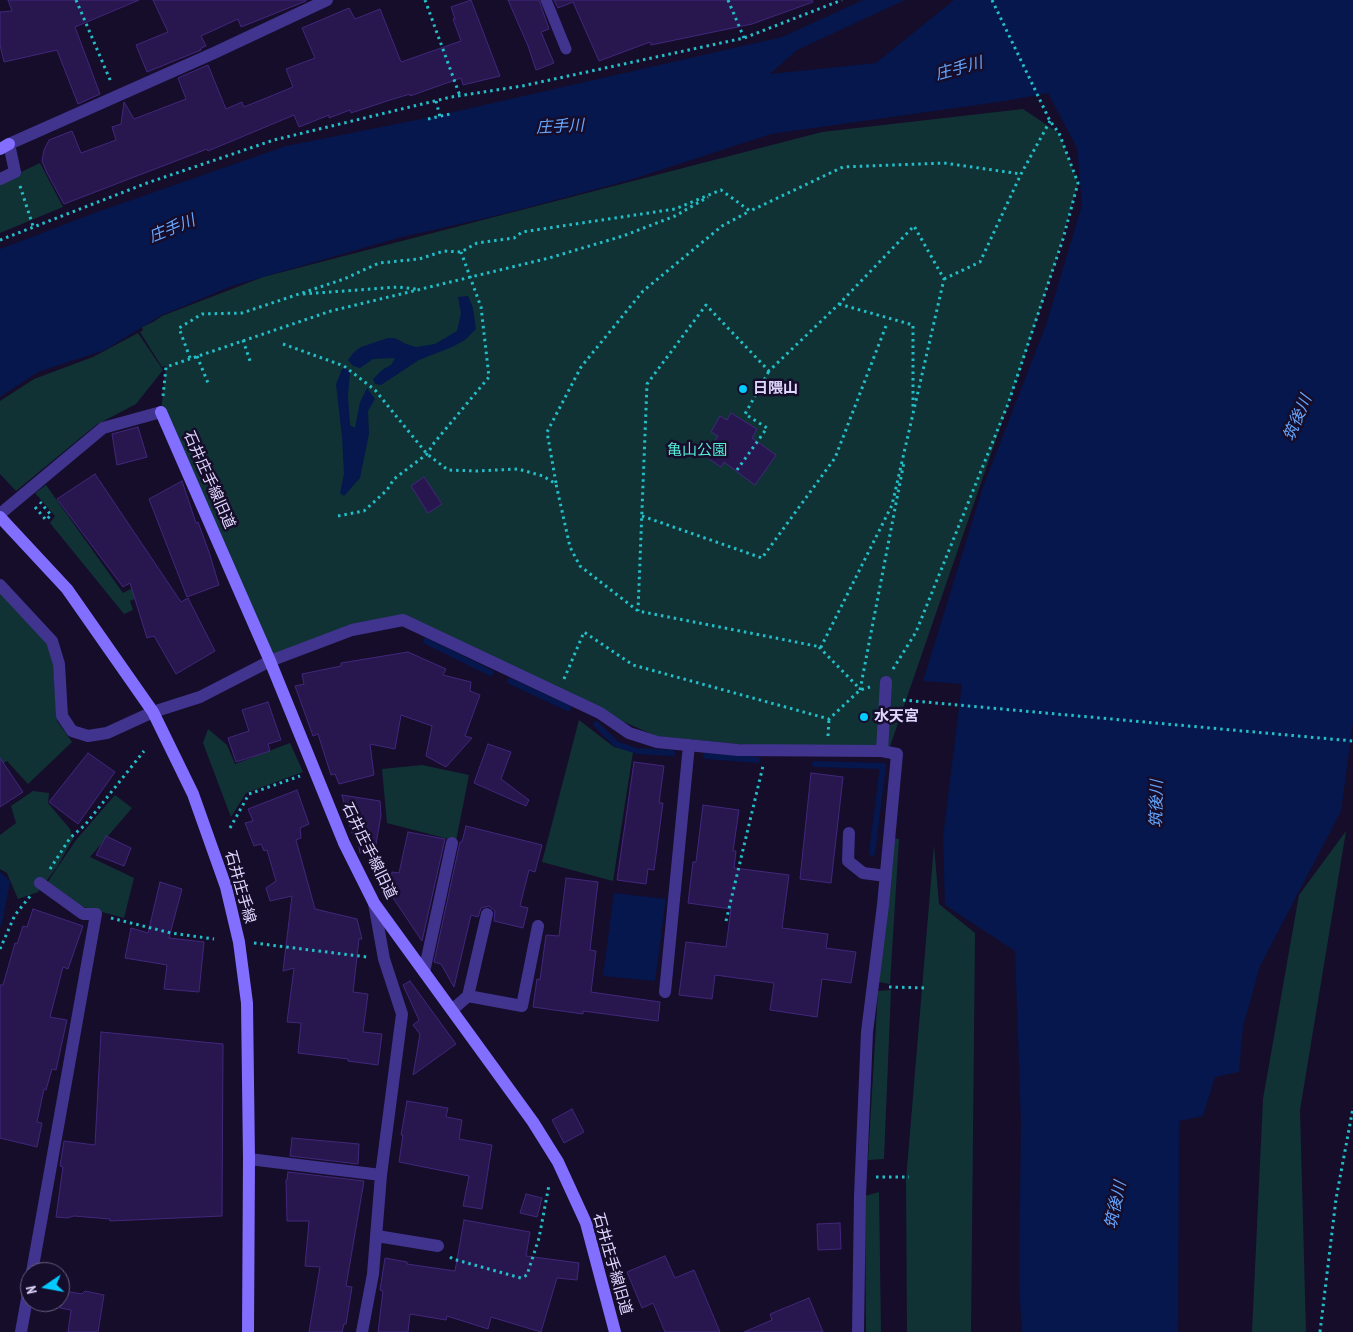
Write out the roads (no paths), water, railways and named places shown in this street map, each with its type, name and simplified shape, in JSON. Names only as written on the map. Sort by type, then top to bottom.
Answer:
[{"type":"street","points":[[0,178],[15,172],[3,145],[214,53],[327,0]]},
{"type":"street","name":"石井庄手線旧道","points":[[0,515],[103,428],[161,412],[270,661],[344,843],[374,903],[533,1122],[554,1157],[586,1223],[615,1332]]},
{"type":"street","name":"石井庄手線","points":[[0,515],[67,589],[153,712],[193,794],[226,887],[239,942],[247,1003],[249,1159],[248,1332]]},
{"type":"street","points":[[0,585],[52,641],[59,664],[62,716],[72,731],[88,736],[107,733],[153,712],[200,697],[270,661],[352,630],[403,620],[600,713],[629,733],[657,742],[738,750],[882,751],[897,754],[886,876],[868,1032],[861,1177],[858,1332]]},
{"type":"street","points":[[882,751],[886,682]]},
{"type":"street","points":[[664,992],[689,745]]},
{"type":"street","points":[[849,833],[848,861],[863,873],[886,876]]},
{"type":"street","points":[[424,972],[452,843]]},
{"type":"street","points":[[34,1262],[96,914],[82,914],[40,883]]},
{"type":"street","points":[[362,1332],[373,1274],[381,1175],[402,1014],[384,959],[374,903]]},
{"type":"street","points":[[452,1010],[468,996],[487,914]]},
{"type":"street","points":[[468,996],[522,1006],[538,926]]},
{"type":"street","points":[[249,1159],[381,1175]]},
{"type":"street","points":[[376,1236],[438,1246]]},
{"type":"street","points":[[22,1332],[25,1312]]},
{"type":"lane","points":[[546,0],[566,49]]},
{"type":"water","points":[[863,0],[905,0],[797,50],[770,74],[876,63],[954,0],[1353,0],[1353,722],[1341,811],[1260,966],[1243,1027],[1239,1072],[1215,1077],[1203,1116],[1179,1121],[1178,1332],[1022,1332],[1019,1283],[1021,1122],[1015,951],[945,905],[943,837],[962,684],[923,681],[983,487],[1046,325],[1082,205],[1077,148],[1048,93],[1005,101],[771,134],[630,180],[499,215],[398,238],[263,277],[232,286],[160,316],[105,350],[38,372],[0,397],[0,249],[100,211],[286,146],[436,116],[782,37]]},
{"type":"water","points":[[468,296],[473,308],[476,329],[465,340],[419,360],[381,385],[375,384],[373,379],[382,370],[391,365],[395,358],[373,359],[360,368],[353,366],[348,360],[361,347],[388,338],[395,338],[416,347],[435,344],[457,331],[461,313],[458,297]]},
{"type":"water","points":[[346,368],[350,373],[348,396],[350,425],[355,428],[360,402],[367,388],[375,399],[368,411],[369,434],[360,478],[344,496],[340,493],[344,474],[336,384],[342,369]]},
{"type":"water","points":[[0,872],[10,881],[0,927]]},
{"type":"water","points":[[614,893],[666,899],[655,981],[603,976]]},
{"type":"waterway","points":[[426,641],[491,673]]},
{"type":"waterway","points":[[510,681],[568,708]]},
{"type":"waterway","points":[[596,724],[616,744],[637,751],[672,753]]},
{"type":"waterway","points":[[706,756],[757,760]]},
{"type":"waterway","points":[[815,764],[883,766],[872,853]]},
{"type":"place","name":"日隈山","points":[[743,389]]},
{"type":"place","name":"水天宮","points":[[864,717]]},
{"type":"water label","name":"庄手川","points":[[959,69]]},
{"type":"water label","name":"庄手川","points":[[560,127]]},
{"type":"water label","name":"庄手川","points":[[172,229]]},
{"type":"water label","name":"筑後川","points":[[1298,418]]},
{"type":"water label","name":"筑後川","points":[[1157,804]]},
{"type":"water label","name":"筑後川","points":[[1116,1205]]},
{"type":"park label","name":"亀山公園","points":[[697,451]]}]
